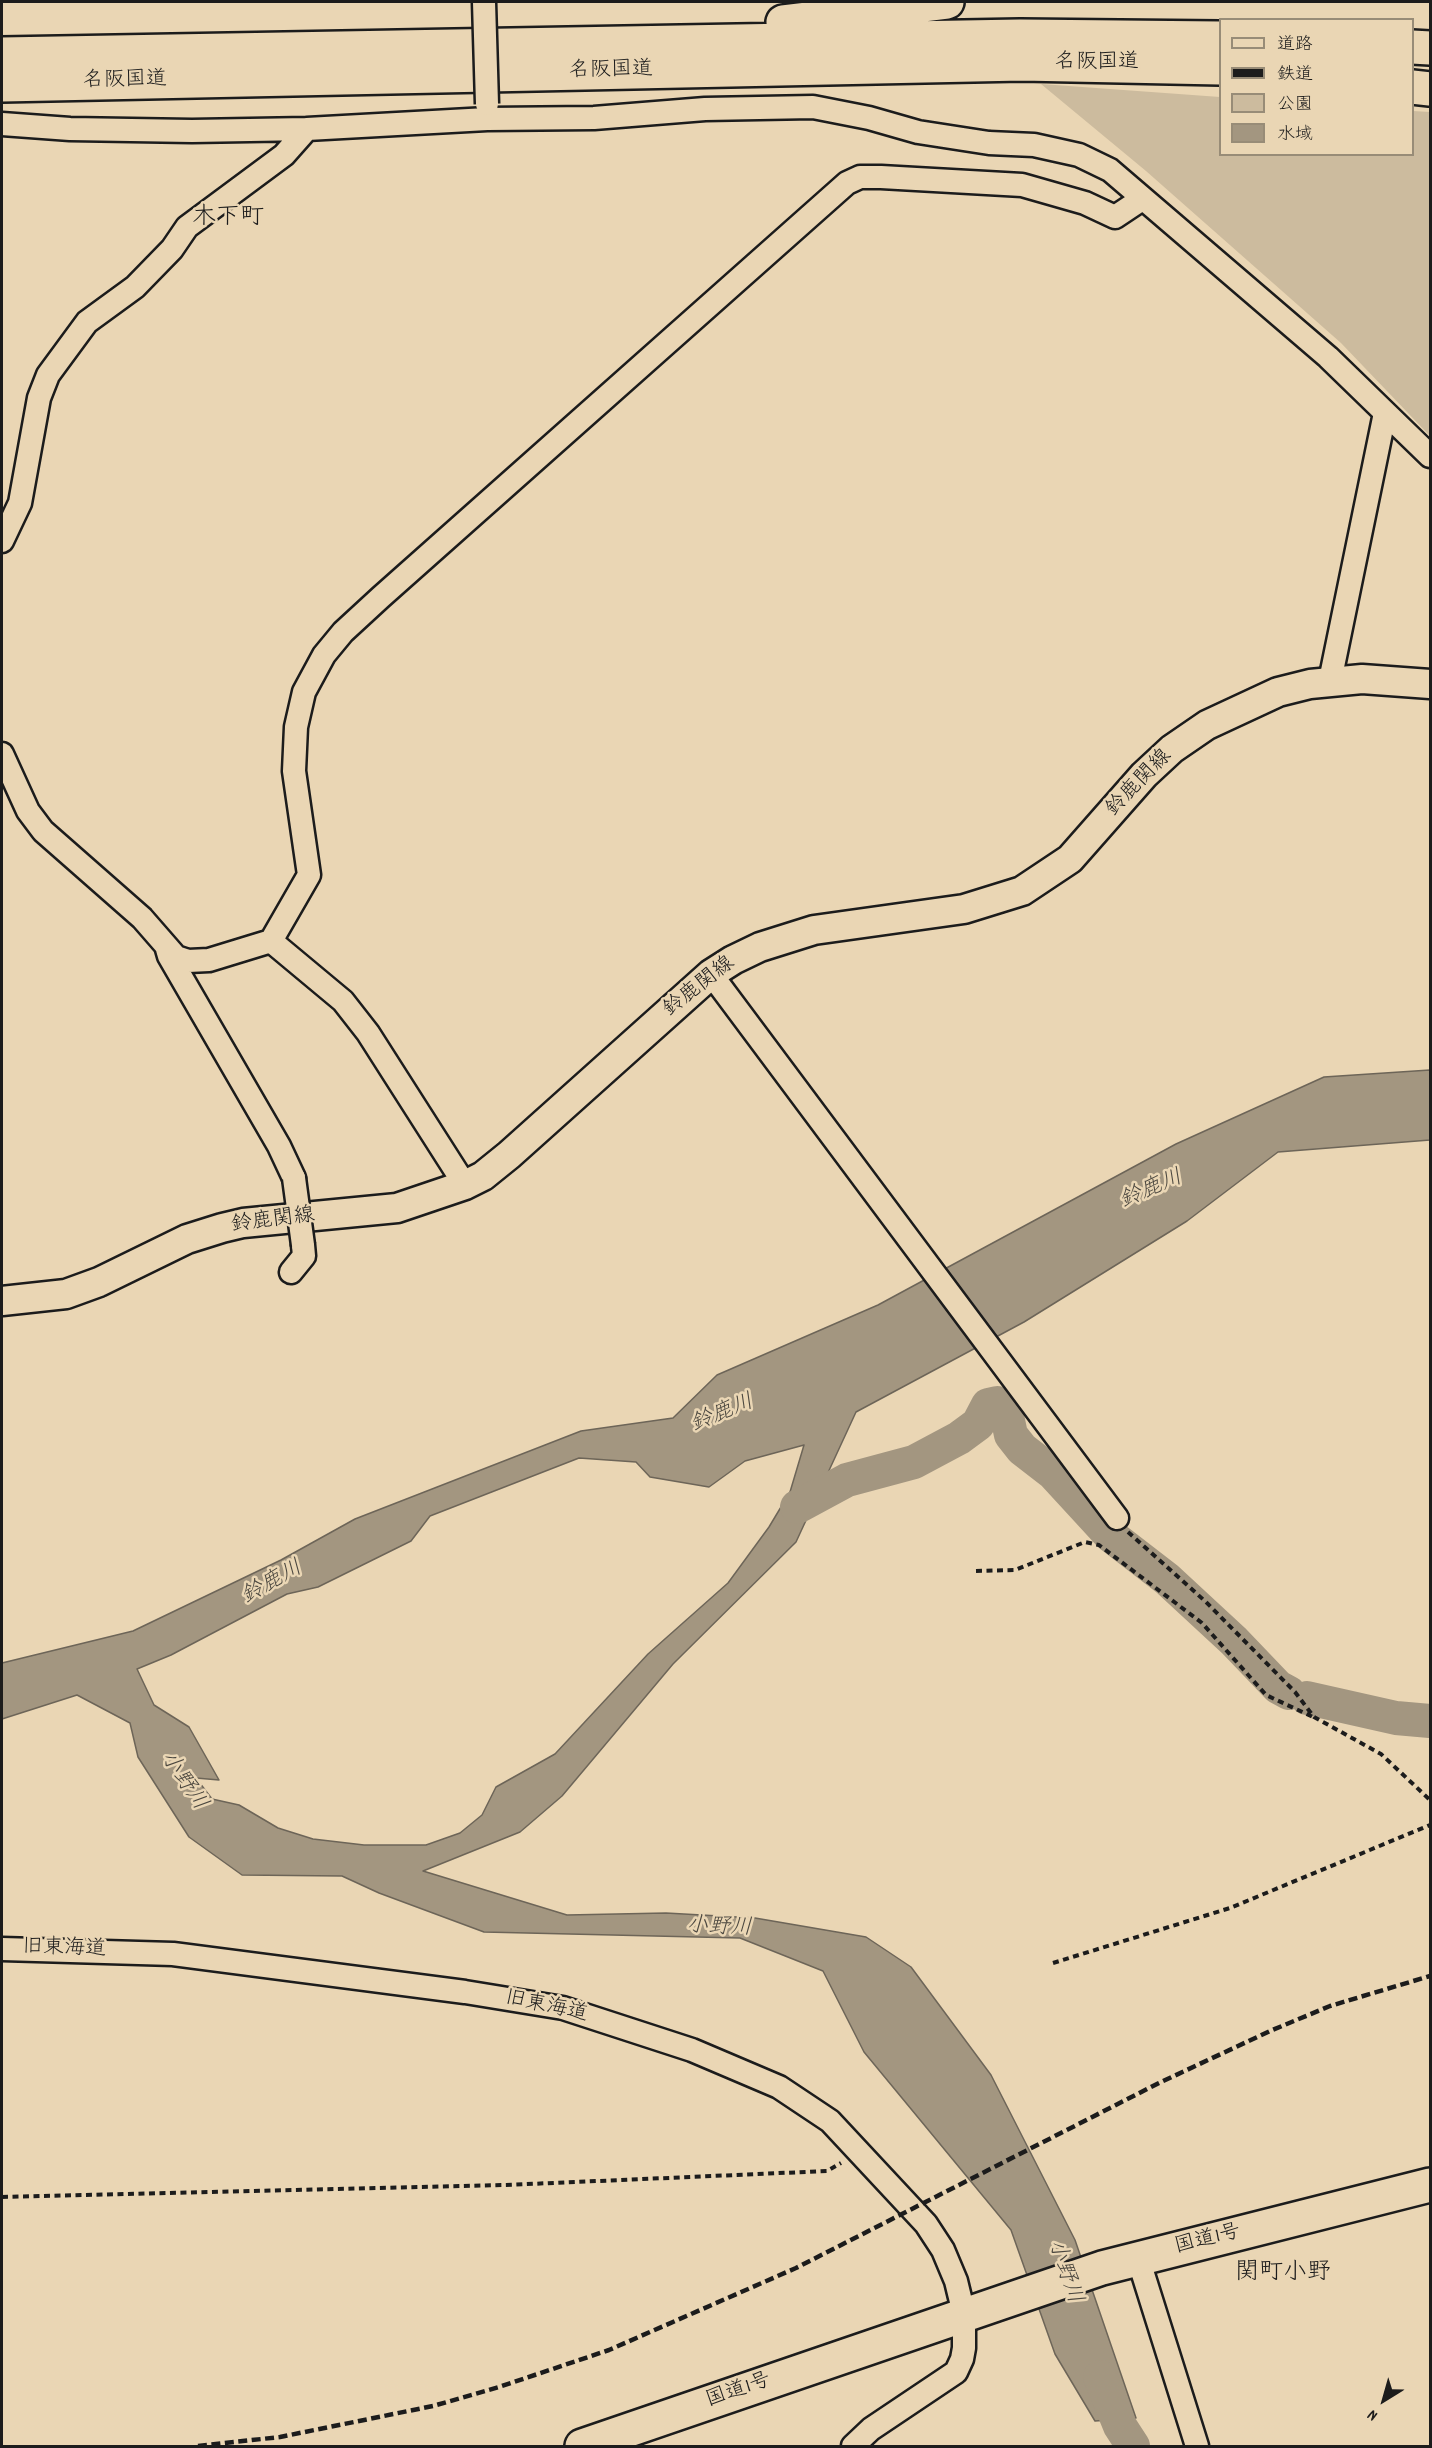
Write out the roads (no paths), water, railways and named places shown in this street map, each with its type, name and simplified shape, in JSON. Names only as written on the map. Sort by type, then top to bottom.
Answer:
[{"type":"highway","points":[[602,44],[947,2]]},
{"type":"highway","name":"名阪国道","points":[[2,54],[1020,36],[1219,38]]},
{"type":"highway","points":[[1414,47],[1431,48]]},
{"type":"highway","name":"名阪国道","points":[[2,85],[1022,64],[1158,64],[1219,69]]},
{"type":"highway","points":[[1414,78],[1431,78]]},
{"type":"highway","points":[[1414,87],[1431,89]]},
{"type":"highway","name":"国道1号","points":[[582,2446],[1102,2268],[1431,2185]]},
{"type":"main road","name":"鈴鹿関線","points":[[2,1301],[66,1294],[99,1282],[187,1239],[222,1228],[243,1223],[397,1208],[465,1185],[483,1176],[509,1155],[711,974],[760,946],[814,930],[964,909],[1022,891],[1070,859],[1144,775],[1172,749],[1207,725],[1278,693],[1330,681],[1362,679],[1431,684]]},
{"type":"street","points":[[484,2],[487,111]]},
{"type":"street","points":[[2,124],[70,129],[192,131],[307,129],[487,111],[594,118],[705,110],[813,107],[869,117],[918,132],[989,143],[1034,145],[1079,155],[1110,171],[1328,357],[1431,456]]},
{"type":"street","points":[[2,541],[20,503],[39,398],[48,375],[87,322],[135,287],[172,249],[187,227],[284,155],[307,129]]},
{"type":"street","points":[[2,754],[28,811],[43,831],[142,918],[176,957],[188,962],[209,960],[271,941],[309,875],[294,771],[296,727],[304,692],[324,655],[381,597],[847,183],[860,177],[881,177],[1022,185],[1085,203],[1115,217],[1142,199]]},
{"type":"street","points":[[1330,681],[1385,413]]},
{"type":"street","points":[[271,941],[343,1001],[393,1069],[465,1185]]},
{"type":"street","points":[[167,945],[169,956],[273,1136],[294,1178],[304,1256],[291,1272]]},
{"type":"street","points":[[711,974],[1117,1518]]},
{"type":"street","name":"旧東海道","points":[[2,1949],[173,1954],[465,1992],[563,2008],[692,2050],[779,2087],[830,2121],[926,2224],[943,2250],[956,2281],[976,2310],[956,2372],[931,2386],[871,2429],[853,2446]]},
{"type":"street","points":[[1397,2193],[1431,2198]]},
{"type":"street","points":[[1138,2258],[1197,2446]]},
{"type":"water","name":"鈴鹿川","points":[[1430,1070],[1430,1140],[1278,1152],[1187,1221],[1024,1322],[856,1412],[796,1542],[673,1664],[562,1796],[520,1832],[423,1871],[567,1915],[666,1913],[755,1918],[866,1937],[911,1967],[991,2075],[1075,2240],[1136,2418],[1095,2421],[1055,2354],[1011,2230],[864,2052],[823,1971],[740,1938],[484,1932],[379,1893],[342,1876],[242,1875],[189,1837],[138,1757],[130,1723],[77,1695],[2,1719],[2,1663],[133,1631],[281,1560],[355,1519],[581,1431],[673,1418],[717,1375],[878,1305],[1176,1144],[1324,1077]],"holes":[[[804,1445],[790,1492],[769,1527],[728,1583],[648,1654],[555,1754],[496,1787],[482,1815],[460,1833],[426,1845],[364,1845],[313,1839],[278,1828],[239,1805],[212,1799],[196,1778],[219,1780],[189,1727],[154,1705],[137,1669],[171,1655],[287,1594],[318,1587],[411,1541],[430,1516],[579,1458],[636,1462],[650,1477],[709,1487],[745,1461]]]},
{"type":"waterway","points":[[797,1507],[847,1480],[914,1462],[959,1438],[978,1424],[988,1405],[997,1403],[1006,1411],[1011,1435],[1022,1449],[1053,1473],[1110,1535],[1167,1579],[1234,1641],[1278,1687],[1289,1693]]},
{"type":"waterway","points":[[1307,1698],[1396,1718],[1430,1721]]},
{"type":"waterway","name":"小野川","points":[[1100,2377],[1120,2426],[1133,2446]]},
{"type":"railway","points":[[198,2446],[280,2437],[433,2406],[499,2387],[609,2350],[796,2268],[1159,2083],[1270,2031],[1330,2006],[1430,1976]]},
{"type":"district","name":"木下町","points":[[228,220]]},
{"type":"district","name":"関町小野","points":[[1283,2275]]}]
